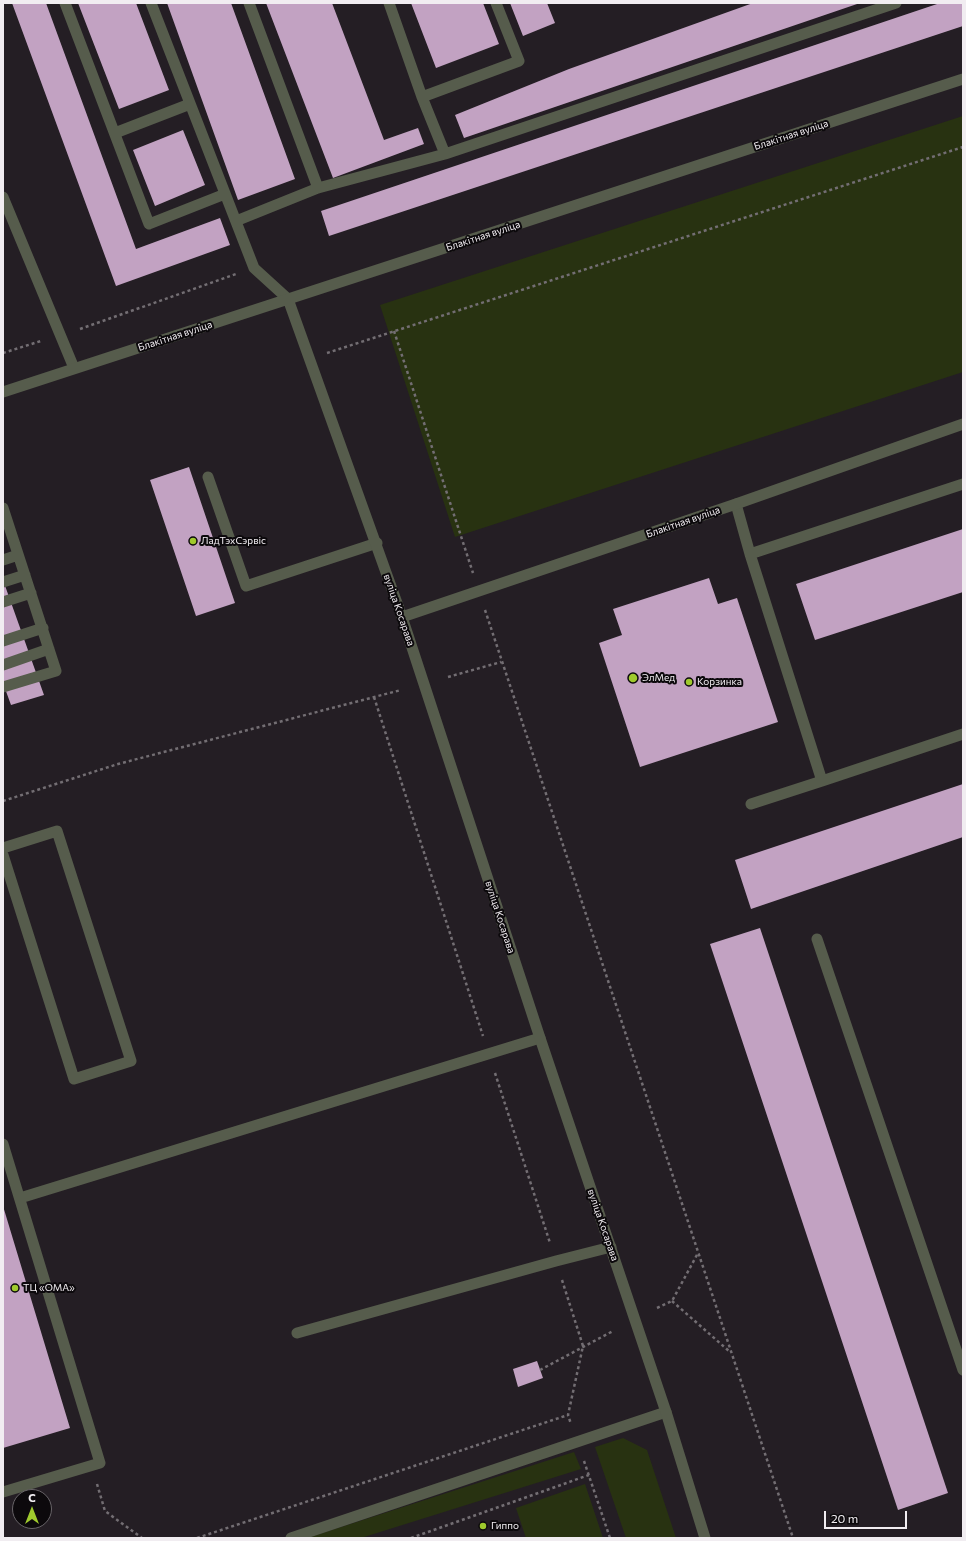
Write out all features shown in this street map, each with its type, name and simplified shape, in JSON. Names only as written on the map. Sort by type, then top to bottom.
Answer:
[{"type":"street","points":[[65,3],[149,224],[224,194]]},
{"type":"street","points":[[152,3],[224,194],[254,268],[288,299]]},
{"type":"street","points":[[249,3],[318,188]]},
{"type":"street","points":[[389,3],[422,97],[445,154]]},
{"type":"street","points":[[422,97],[519,61],[496,3]]},
{"type":"street","points":[[236,221],[318,188],[445,154],[896,3]]},
{"type":"street","name":"Блакітная вуліца","points":[[3,392],[963,79]]},
{"type":"street","points":[[115,133],[190,104]]},
{"type":"street","points":[[3,197],[74,368]]},
{"type":"street","name":"вуліца Косарава","points":[[288,299],[377,543],[402,617],[540,1038],[666,1412],[705,1538]]},
{"type":"street","name":"Блакітная вуліца","points":[[402,617],[736,504],[963,424]]},
{"type":"street","points":[[208,477],[246,586],[377,543]]},
{"type":"street","points":[[750,554],[963,484]]},
{"type":"street","points":[[736,504],[750,554],[822,781]]},
{"type":"street","points":[[3,508],[56,671],[3,687]]},
{"type":"street","points":[[3,560],[18,555]]},
{"type":"street","points":[[3,582],[25,574]]},
{"type":"street","points":[[3,602],[31,593]]},
{"type":"street","points":[[3,641],[43,628]]},
{"type":"street","points":[[3,664],[50,649]]},
{"type":"street","points":[[751,804],[963,734]]},
{"type":"street","points":[[3,848],[57,831],[131,1061],[74,1079],[3,855]]},
{"type":"street","points":[[817,939],[963,1370]]},
{"type":"street","points":[[20,1198],[540,1038]]},
{"type":"street","points":[[3,1144],[100,1463],[3,1492]]},
{"type":"street","points":[[297,1333],[611,1247]]},
{"type":"street","points":[[291,1538],[666,1412]]},
{"type":"path","points":[[310,358],[963,147]]},
{"type":"path","points":[[3,353],[60,336],[254,268]]},
{"type":"path","points":[[394,331],[501,662],[793,1538]]},
{"type":"path","points":[[448,677],[501,662]]},
{"type":"path","points":[[3,801],[118,764],[401,690]]},
{"type":"path","points":[[657,1308],[672,1301],[698,1253]]},
{"type":"path","points":[[672,1301],[730,1352]]},
{"type":"path","points":[[540,1370],[613,1331]]},
{"type":"path","points":[[197,1538],[568,1415],[610,1538]]},
{"type":"path","points":[[411,1538],[589,1476]]},
{"type":"green space","points":[[963,116],[963,372],[455,537],[380,305]]},
{"type":"green space","points":[[623,1438],[647,1450],[676,1538],[626,1538],[595,1447]]},
{"type":"green space","points":[[574,1452],[581,1469],[361,1538],[307,1538]]},
{"type":"green space","points":[[585,1484],[603,1538],[526,1538],[516,1508]]},
{"type":"building","points":[[12,3],[46,3],[136,249],[220,218],[230,245],[116,286]]},
{"type":"building","points":[[78,3],[136,3],[169,90],[119,109]]},
{"type":"building","points":[[167,3],[231,3],[295,179],[238,200]]},
{"type":"building","points":[[266,3],[332,3],[384,140],[418,128],[424,144],[333,178]]},
{"type":"building","points":[[411,3],[483,3],[499,44],[436,68]]},
{"type":"building","points":[[510,3],[547,3],[555,23],[523,36]]},
{"type":"building","points":[[753,3],[860,3],[464,138],[455,115],[569,69]]},
{"type":"building","points":[[940,3],[963,3],[963,26],[329,236],[321,211]]},
{"type":"building","points":[[183,130],[205,185],[155,206],[133,150]]},
{"type":"building","name":"ЛадТэхСэрвіс","points":[[189,467],[235,603],[196,616],[150,480]]},
{"type":"building","points":[[963,529],[963,592],[815,640],[796,584]]},
{"type":"building","name":"Корзинка","points":[[709,578],[718,604],[737,598],[778,722],[640,767],[599,643],[622,635],[613,609]]},
{"type":"building","points":[[3,580],[44,695],[11,705],[3,683]]},
{"type":"building","points":[[963,784],[963,837],[751,909],[735,860]]},
{"type":"building","points":[[760,928],[948,1493],[898,1510],[710,944]]},
{"type":"building","name":"ТЦ «ОМА»","points":[[3,1206],[70,1428],[3,1448]]},
{"type":"building","points":[[537,1361],[543,1378],[518,1387],[513,1369]]},
{"type":"place","name":"ЛадТэхСэрвіс","points":[[193,541]]},
{"type":"place","name":"ЭлМед","points":[[633,678]]},
{"type":"place","name":"Корзинка","points":[[689,682]]},
{"type":"place","name":"ТЦ «ОМА»","points":[[15,1288]]},
{"type":"place","name":"Гиппо","points":[[483,1526]]}]
